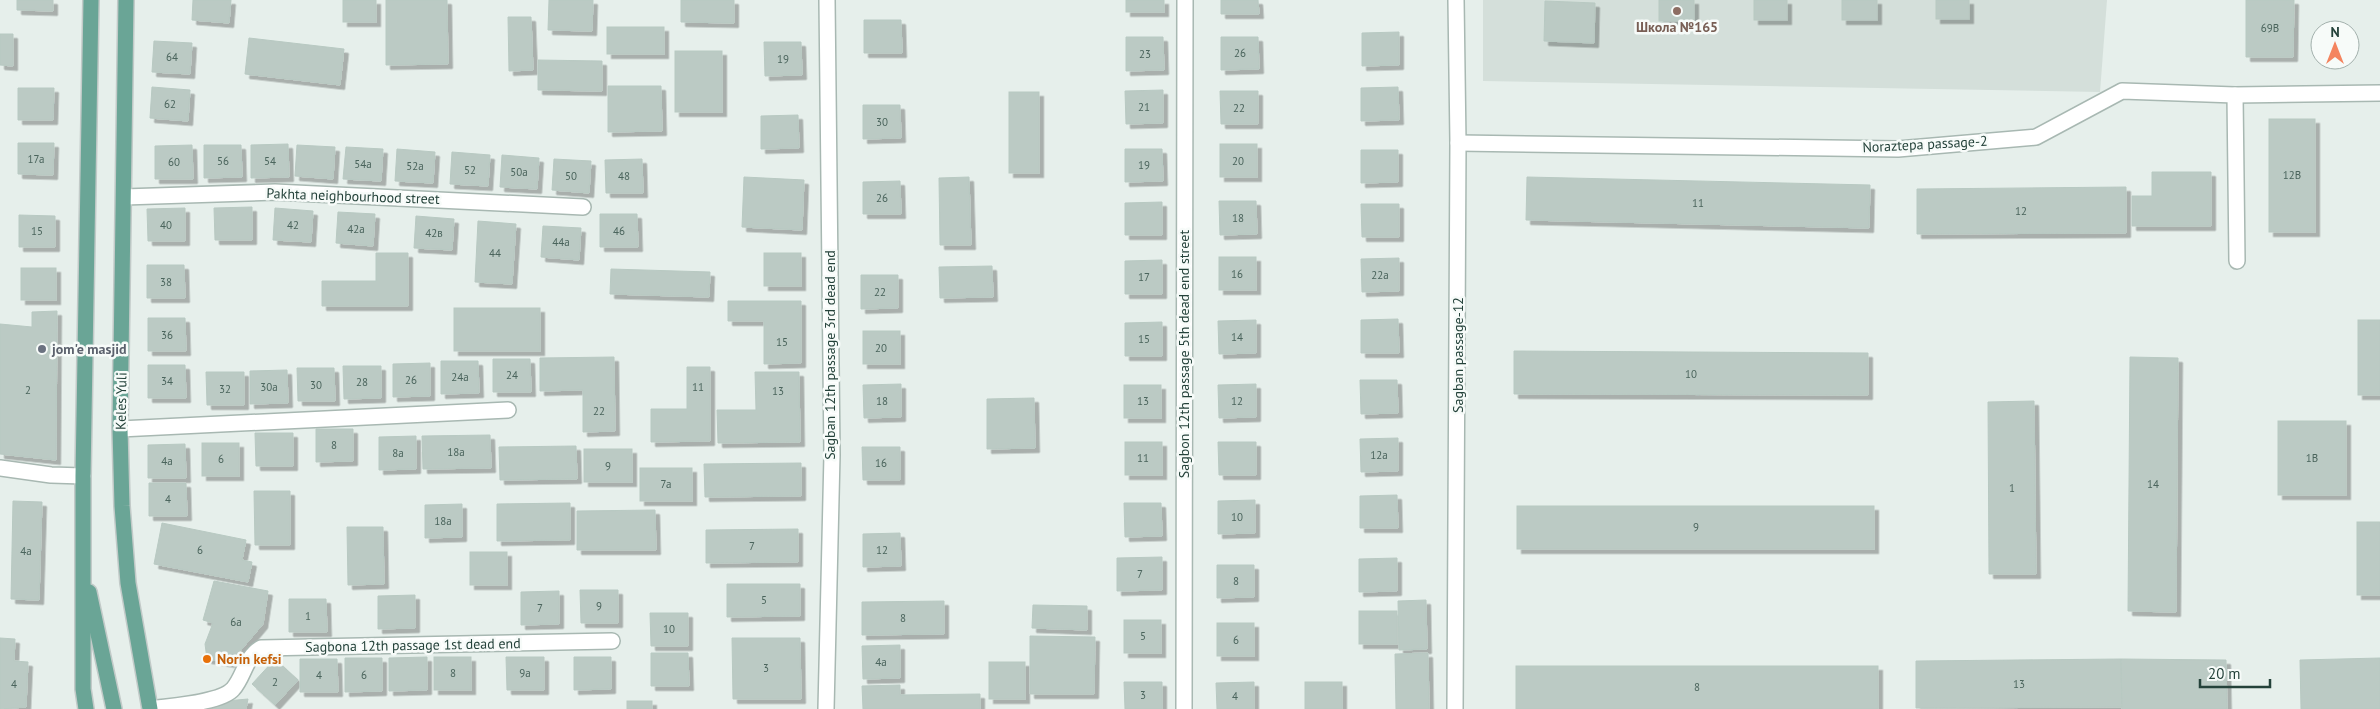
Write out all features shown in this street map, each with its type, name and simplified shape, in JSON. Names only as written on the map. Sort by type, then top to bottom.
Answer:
[{"type":"main road","points":[[86,709],[83,689],[82,476],[91,0]]},
{"type":"main road","name":"Keles Yuli","points":[[126,0],[120,429],[122,506],[128,583],[150,709]]},
{"type":"main road","points":[[82,564],[114,709]]},
{"type":"street","name":"Sagban 12th passage 3rd dead end","points":[[826,709],[832,455],[827,0]]},
{"type":"street","name":"Sagbon 12th passage 5th dead end street","points":[[1184,709],[1185,0]]},
{"type":"street","name":"Sagban passage-12","points":[[1455,709],[1458,143],[1456,0]]},
{"type":"street","name":"Noraztepa passage-2","points":[[1458,143],[1898,148],[2036,137],[2122,91],[2235,94],[2380,93]]},
{"type":"street","points":[[2235,94],[2237,261]]},
{"type":"street","name":"Pakhta neighbourhood street","points":[[124,197],[275,192],[583,207]]},
{"type":"street","points":[[120,429],[508,410]]},
{"type":"street","points":[[0,468],[51,475],[82,476]]},
{"type":"street","name":"Sagbona 12th passage 1st dead end","points":[[150,709],[221,697],[233,690],[253,653],[261,648],[612,641]]},
{"type":"shaded area","points":[[1483,0],[2107,0],[2100,92],[1483,81]]},
{"type":"building","points":[[17,0],[53,0],[53,11],[17,10]]},
{"type":"building","points":[[193,0],[231,0],[229,23],[192,20]]},
{"type":"building","points":[[343,0],[376,0],[376,22],[343,22]]},
{"type":"building","points":[[386,0],[447,0],[448,64],[386,65]]},
{"type":"building","points":[[549,0],[593,0],[592,31],[548,30]]},
{"type":"building","points":[[681,0],[734,0],[734,23],[681,22]]},
{"type":"building","points":[[1126,0],[1164,0],[1164,12],[1126,12]]},
{"type":"building","points":[[1221,0],[1258,0],[1259,14],[1221,14]]},
{"type":"building","name":"Школа №165","points":[[1659,0],[1694,0],[1694,21],[1659,21]]},
{"type":"building","name":"Школа №165","points":[[1754,0],[1787,0],[1787,20],[1754,20]]},
{"type":"building","points":[[1842,0],[1877,0],[1877,20],[1842,20]]},
{"type":"building","points":[[1936,0],[1969,0],[1969,19],[1936,19]]},
{"type":"building","points":[[2246,0],[2294,0],[2293,57],[2246,57]]},
{"type":"building","points":[[1545,1],[1595,3],[1594,43],[1544,41]]},
{"type":"building","points":[[508,17],[531,17],[533,70],[509,71]]},
{"type":"building","points":[[864,20],[901,20],[902,53],[864,53]]},
{"type":"building","points":[[607,27],[664,27],[664,54],[607,54]]},
{"type":"building","points":[[1399,32],[1399,65],[1362,66],[1362,33]]},
{"type":"building","points":[[0,34],[13,34],[13,66],[0,65]]},
{"type":"building","points":[[1126,37],[1163,37],[1164,70],[1126,71]]},
{"type":"building","points":[[1221,37],[1258,37],[1259,69],[1221,70]]},
{"type":"building","points":[[249,38],[344,49],[340,85],[245,74]]},
{"type":"building","points":[[154,41],[192,43],[190,74],[152,72]]},
{"type":"building","points":[[764,42],[801,42],[802,75],[765,76]]},
{"type":"building","points":[[675,51],[722,51],[722,112],[675,112]]},
{"type":"building","points":[[538,60],[602,61],[602,91],[538,90]]},
{"type":"building","points":[[608,86],[661,86],[662,131],[608,132]]},
{"type":"building","points":[[152,87],[190,90],[188,121],[150,118]]},
{"type":"building","points":[[1398,87],[1399,120],[1361,121],[1361,88]]},
{"type":"building","points":[[18,88],[54,88],[53,120],[18,120]]},
{"type":"building","points":[[1163,90],[1163,123],[1126,124],[1125,91]]},
{"type":"building","points":[[1220,91],[1258,91],[1258,124],[1221,124]]},
{"type":"building","points":[[1009,92],[1039,92],[1039,173],[1009,173]]},
{"type":"building","points":[[863,105],[900,105],[901,138],[863,139]]},
{"type":"building","points":[[798,115],[799,148],[761,149],[761,116]]},
{"type":"building","points":[[2269,119],[2315,119],[2315,232],[2269,232]]},
{"type":"building","points":[[18,143],[54,143],[53,175],[18,174]]},
{"type":"building","points":[[288,144],[289,177],[251,178],[251,145]]},
{"type":"building","points":[[1220,144],[1257,144],[1257,177],[1220,177]]},
{"type":"building","points":[[192,145],[193,179],[155,179],[155,146]]},
{"type":"building","points":[[204,145],[241,145],[242,177],[204,178]]},
{"type":"building","points":[[297,145],[335,147],[333,179],[295,176]]},
{"type":"building","points":[[346,147],[383,149],[381,181],[343,179]]},
{"type":"building","points":[[397,149],[435,152],[433,183],[395,181]]},
{"type":"building","points":[[1125,149],[1162,149],[1163,181],[1125,182]]},
{"type":"building","points":[[1361,150],[1398,150],[1398,182],[1361,183]]},
{"type":"building","points":[[452,152],[490,155],[488,186],[450,184]]},
{"type":"building","points":[[502,155],[539,158],[537,189],[500,187]]},
{"type":"building","points":[[554,159],[591,161],[589,193],[552,190]]},
{"type":"building","points":[[642,159],[643,193],[606,193],[605,160]]},
{"type":"building","points":[[2152,172],[2211,172],[2211,226],[2132,226],[2132,196],[2152,196]]},
{"type":"building","points":[[744,177],[804,180],[802,230],[742,227]]},
{"type":"building","points":[[969,177],[971,245],[940,245],[939,178]]},
{"type":"building","points":[[1527,177],[1870,185],[1869,228],[1526,220]]},
{"type":"building","points":[[900,181],[901,214],[863,214],[863,182]]},
{"type":"building","points":[[2126,187],[2126,233],[1917,234],[1917,189]]},
{"type":"building","points":[[1219,201],[1256,201],[1257,234],[1220,235]]},
{"type":"building","points":[[1162,202],[1162,235],[1125,235],[1125,203]]},
{"type":"building","points":[[1361,204],[1399,204],[1399,237],[1362,237]]},
{"type":"building","points":[[252,207],[252,240],[215,240],[214,208]]},
{"type":"building","points":[[185,208],[185,241],[148,241],[147,209]]},
{"type":"building","points":[[275,208],[313,211],[311,242],[273,240]]},
{"type":"building","points":[[338,212],[375,214],[373,246],[336,243]]},
{"type":"building","points":[[600,214],[637,214],[638,247],[600,247]]},
{"type":"building","points":[[19,215],[55,216],[55,247],[19,247]]},
{"type":"building","points":[[416,216],[454,219],[452,250],[414,248]]},
{"type":"building","points":[[478,221],[516,224],[512,284],[475,282]]},
{"type":"building","points":[[543,226],[581,228],[579,260],[541,257]]},
{"type":"building","points":[[376,253],[408,253],[408,306],[322,306],[322,281],[376,281]]},
{"type":"building","points":[[764,253],[801,253],[801,286],[764,286]]},
{"type":"building","points":[[1219,257],[1256,257],[1256,290],[1219,290]]},
{"type":"building","points":[[1399,258],[1399,291],[1362,292],[1361,259]]},
{"type":"building","points":[[1162,260],[1162,294],[1125,294],[1125,261]]},
{"type":"building","points":[[147,265],[184,265],[185,298],[147,298]]},
{"type":"building","points":[[992,266],[993,297],[940,298],[939,267]]},
{"type":"building","points":[[21,268],[56,268],[56,300],[21,300]]},
{"type":"building","points":[[611,269],[710,272],[709,297],[610,294]]},
{"type":"building","points":[[861,275],[898,275],[898,308],[861,309]]},
{"type":"building","points":[[728,301],[801,301],[801,363],[764,364],[764,321],[728,321]]},
{"type":"building","points":[[454,308],[540,308],[540,351],[454,351]]},
{"type":"building","points":[[57,311],[56,460],[0,454],[0,324],[32,327],[32,312]]},
{"type":"building","points":[[148,318],[185,318],[186,351],[148,351]]},
{"type":"building","points":[[1398,319],[1399,353],[1361,353],[1361,320]]},
{"type":"building","points":[[1256,320],[1256,353],[1219,354],[1218,321]]},
{"type":"building","points":[[2358,320],[2380,320],[2380,395],[2358,395]]},
{"type":"building","points":[[1162,322],[1162,356],[1125,356],[1125,323]]},
{"type":"building","points":[[863,331],[900,331],[900,364],[863,364]]},
{"type":"building","points":[[1514,351],[1868,353],[1868,395],[1514,394]]},
{"type":"building","points":[[614,357],[615,431],[583,432],[583,390],[540,391],[540,358]]},
{"type":"building","points":[[2130,357],[2178,358],[2176,612],[2128,611]]},
{"type":"building","points":[[493,359],[530,359],[531,392],[493,392]]},
{"type":"building","points":[[441,361],[478,361],[479,393],[441,394]]},
{"type":"building","points":[[430,363],[430,396],[393,397],[393,364]]},
{"type":"building","points":[[148,365],[185,365],[186,398],[148,398]]},
{"type":"building","points":[[343,366],[381,366],[381,398],[344,399]]},
{"type":"building","points":[[687,367],[710,367],[710,441],[651,442],[651,409],[687,409]]},
{"type":"building","points":[[297,368],[334,368],[335,401],[298,401]]},
{"type":"building","points":[[287,370],[288,403],[250,404],[250,371]]},
{"type":"building","points":[[206,372],[244,372],[244,405],[207,405]]},
{"type":"building","points":[[755,372],[799,372],[800,442],[718,443],[717,410],[756,410]]},
{"type":"building","points":[[1360,380],[1397,380],[1398,413],[1361,414]]},
{"type":"building","points":[[901,384],[901,417],[864,418],[863,385]]},
{"type":"building","points":[[1256,384],[1256,417],[1219,418],[1218,385]]},
{"type":"building","points":[[1124,385],[1161,385],[1161,418],[1124,418]]},
{"type":"building","points":[[1034,398],[1035,448],[987,449],[987,399]]},
{"type":"building","points":[[2034,401],[2036,574],[1989,574],[1988,402]]},
{"type":"building","points":[[2278,421],[2346,421],[2346,495],[2278,495]]},
{"type":"building","points":[[316,429],[353,429],[353,461],[316,462]]},
{"type":"building","points":[[255,433],[293,433],[293,466],[256,466]]},
{"type":"building","points":[[490,435],[491,468],[423,469],[422,436]]},
{"type":"building","points":[[416,436],[416,469],[379,470],[379,437]]},
{"type":"building","points":[[1398,438],[1398,471],[1361,472],[1360,439]]},
{"type":"building","points":[[1125,442],[1162,442],[1162,475],[1125,475]]},
{"type":"building","points":[[1218,442],[1256,442],[1256,475],[1219,475]]},
{"type":"building","points":[[202,443],[239,443],[239,476],[202,476]]},
{"type":"building","points":[[185,444],[186,478],[148,478],[148,445]]},
{"type":"building","points":[[576,446],[577,479],[500,480],[499,447]]},
{"type":"building","points":[[862,447],[900,447],[900,480],[863,480]]},
{"type":"building","points":[[584,449],[632,449],[632,482],[584,482]]},
{"type":"building","points":[[801,463],[801,496],[705,497],[704,464]]},
{"type":"building","points":[[640,468],[692,468],[692,501],[640,501]]},
{"type":"building","points":[[149,483],[186,483],[187,516],[149,516]]},
{"type":"building","points":[[254,491],[290,491],[290,545],[255,545]]},
{"type":"building","points":[[1397,495],[1398,528],[1360,528],[1360,496]]},
{"type":"building","points":[[1255,500],[1255,533],[1218,534],[1218,501]]},
{"type":"building","points":[[13,501],[42,502],[39,600],[11,599]]},
{"type":"building","points":[[570,503],[570,540],[497,541],[497,504]]},
{"type":"building","points":[[1124,503],[1161,503],[1162,536],[1125,537]]},
{"type":"building","points":[[462,504],[462,537],[425,538],[425,505]]},
{"type":"building","points":[[1517,506],[1874,506],[1874,549],[1517,549]]},
{"type":"building","points":[[655,510],[656,550],[577,550],[577,511]]},
{"type":"building","points":[[2357,522],[2380,522],[2380,595],[2357,595]]},
{"type":"building","points":[[162,523],[246,540],[242,560],[252,562],[248,582],[154,564]]},
{"type":"building","points":[[347,527],[383,527],[384,584],[348,585]]},
{"type":"building","points":[[798,529],[798,562],[706,563],[706,530]]},
{"type":"building","points":[[900,533],[901,566],[863,567],[863,534]]},
{"type":"building","points":[[470,552],[507,552],[507,585],[470,585]]},
{"type":"building","points":[[1162,557],[1162,590],[1117,591],[1117,558]]},
{"type":"building","points":[[1397,558],[1397,591],[1359,592],[1359,559]]},
{"type":"building","points":[[1217,565],[1254,565],[1254,597],[1217,598]]},
{"type":"building","points":[[214,581],[268,591],[263,624],[230,663],[207,659],[205,644],[213,623],[203,620]]},
{"type":"building","points":[[727,584],[800,584],[800,616],[727,617]]},
{"type":"building","points":[[580,590],[618,590],[618,623],[581,623]]},
{"type":"building","points":[[559,591],[559,624],[521,625],[521,592]]},
{"type":"building","points":[[415,595],[415,628],[378,629],[378,596]]},
{"type":"building","points":[[289,599],[326,599],[327,632],[289,632]]},
{"type":"building","points":[[1426,600],[1427,649],[1399,650],[1398,601]]},
{"type":"building","points":[[944,601],[944,634],[862,635],[862,602]]},
{"type":"building","points":[[1033,605],[1087,606],[1087,630],[1032,628]]},
{"type":"building","points":[[1359,611],[1397,611],[1397,644],[1359,644]]},
{"type":"building","points":[[650,613],[688,613],[688,646],[651,646]]},
{"type":"building","points":[[1124,620],[1161,620],[1161,653],[1124,653]]},
{"type":"building","points":[[1217,623],[1254,623],[1254,656],[1217,656]]},
{"type":"building","points":[[1030,636],[1095,637],[1094,694],[1030,694]]},
{"type":"building","points":[[0,638],[15,639],[14,661],[28,662],[26,707],[0,709]]},
{"type":"building","points":[[732,638],[800,638],[801,699],[733,699]]},
{"type":"building","points":[[900,645],[900,678],[863,679],[862,646]]},
{"type":"building","points":[[651,653],[688,653],[689,686],[651,686]]},
{"type":"building","points":[[1428,653],[1429,709],[1396,709],[1395,654]]},
{"type":"building","points":[[427,657],[427,690],[389,691],[389,658]]},
{"type":"building","points":[[434,657],[471,657],[471,690],[434,690]]},
{"type":"building","points":[[506,657],[544,657],[544,690],[507,690]]},
{"type":"building","points":[[574,657],[611,657],[611,689],[574,690]]},
{"type":"building","points":[[345,658],[382,658],[382,691],[345,692]]},
{"type":"building","points":[[2380,658],[2380,709],[2301,709],[2300,660]]},
{"type":"building","points":[[275,659],[298,680],[275,705],[252,684]]},
{"type":"building","points":[[300,659],[337,659],[338,692],[300,692]]},
{"type":"building","points":[[2121,659],[2122,707],[1916,708],[1916,661]]},
{"type":"building","points":[[2121,659],[2226,660],[2227,709],[2122,709]]},
{"type":"building","points":[[989,662],[1025,662],[1025,699],[989,699]]},
{"type":"building","points":[[1516,666],[1878,666],[1878,709],[1516,709]]},
{"type":"building","points":[[1124,682],[1162,682],[1162,709],[1125,709]]},
{"type":"building","points":[[1254,682],[1254,709],[1217,709],[1216,683]]},
{"type":"building","points":[[1305,682],[1342,682],[1342,709],[1305,709]]},
{"type":"building","points":[[900,685],[900,695],[980,694],[980,709],[863,709],[862,686]]},
{"type":"building","points":[[248,699],[246,709],[201,709],[215,702]]},
{"type":"building","points":[[627,701],[652,701],[652,709],[627,709]]},
{"type":"place","name":"Школа №165","points":[[1677,11]]},
{"type":"place","name":"jom'e masjid","points":[[42,349]]},
{"type":"place","name":"Norin kefsi","points":[[207,659]]}]
